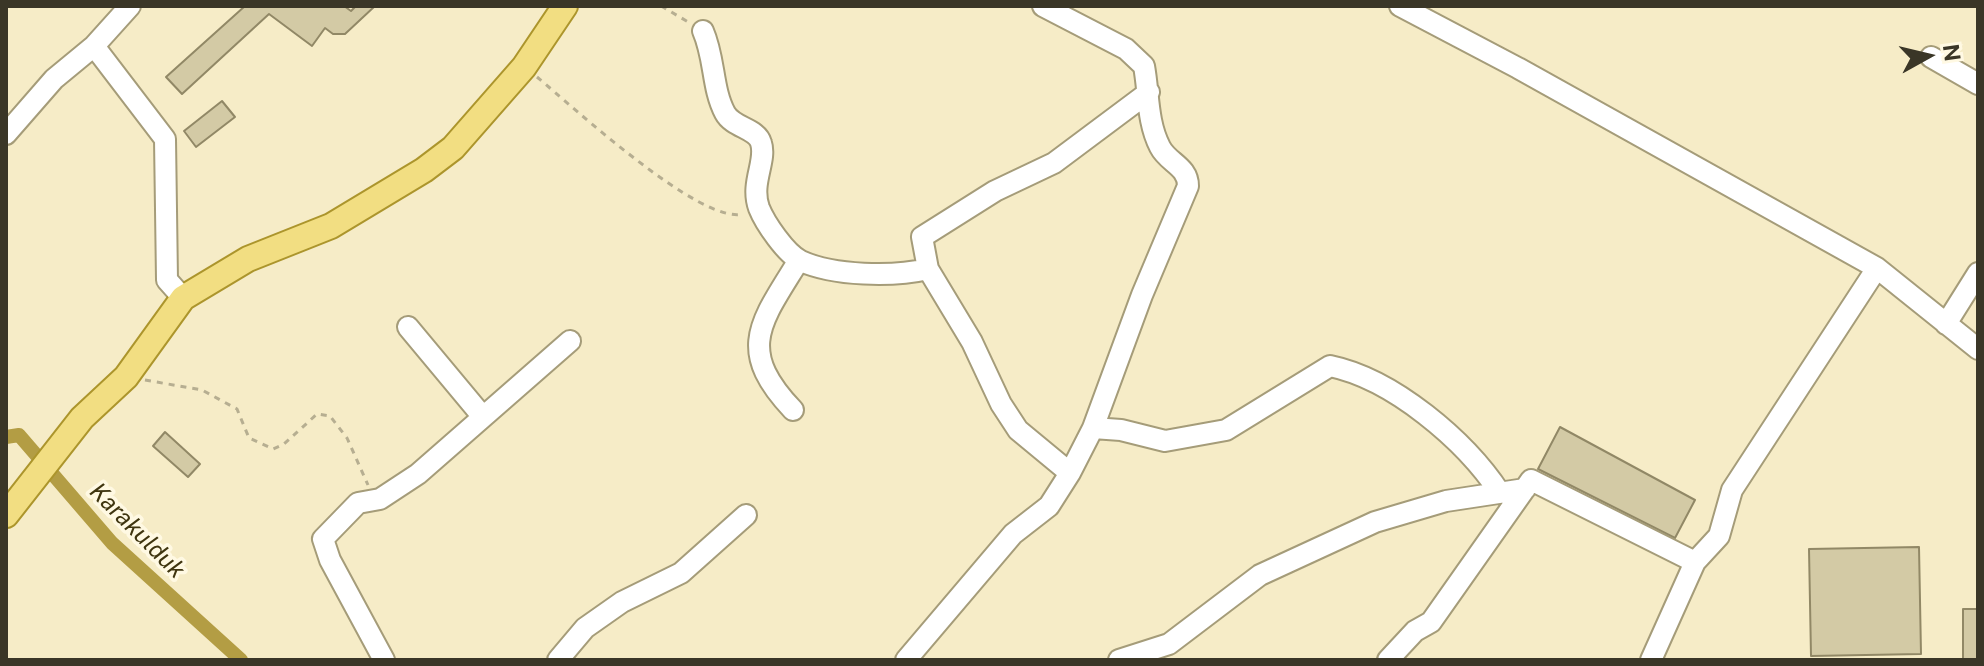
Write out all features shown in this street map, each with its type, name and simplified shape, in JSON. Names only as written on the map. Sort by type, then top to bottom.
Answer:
[{"type":"main road","points":[[6,515],[82,418],[126,377],[183,298],[248,259],[331,226],[424,170],[453,148],[524,67],[565,6]]},
{"type":"street","points":[[6,134],[54,79],[94,46],[130,6]]},
{"type":"street","points":[[906,660],[1013,534],[1049,506],[1070,473],[1093,428],[1142,295],[1188,186],[1186,173],[1162,151],[1151,128],[1144,66],[1126,49],[1043,6]]},
{"type":"street","points":[[1400,6],[1518,68],[1877,268],[1978,349]]},
{"type":"street","points":[[703,31],[713,53],[719,99],[726,113],[732,124],[758,135],[761,140],[763,157],[756,184],[760,209],[799,260],[895,277],[928,269]]},
{"type":"street","points":[[94,46],[165,139],[168,151],[167,280],[183,298]]},
{"type":"street","points":[[1931,57],[1978,84]]},
{"type":"street","points":[[1070,473],[1018,430],[1001,404],[972,342],[928,269],[922,237],[928,230],[1054,163],[1149,92]]},
{"type":"street","points":[[793,410],[762,370],[757,343],[763,318],[799,260]]},
{"type":"street","points":[[1651,660],[1695,562],[1719,536],[1732,490],[1877,268]]},
{"type":"street","points":[[1946,324],[1978,273]]},
{"type":"street","points":[[408,327],[483,417]]},
{"type":"street","points":[[384,660],[330,560],[323,539],[358,503],[375,500],[418,474],[570,341]]},
{"type":"street","points":[[1093,428],[1121,430],[1165,441],[1226,430],[1330,366],[1367,380],[1432,418],[1484,468],[1500,493]]},
{"type":"street","points":[[1388,660],[1415,631],[1431,622],[1532,480],[1695,562]]},
{"type":"street","points":[[1119,660],[1169,644],[1260,575],[1375,522],[1421,506],[1525,489]]},
{"type":"street","points":[[559,660],[585,628],[622,602],[681,573],[746,515]]},
{"type":"path","points":[[661,6],[703,31]]},
{"type":"path","points":[[524,67],[686,197],[723,214],[737,216],[760,209]]},
{"type":"path","points":[[126,377],[202,390],[237,409],[249,438],[273,449],[284,444],[317,414],[330,416],[347,438],[375,500]]},
{"type":"building","points":[[245,6],[344,6],[351,11],[356,6],[375,6],[345,34],[333,34],[325,28],[312,46],[269,14],[182,94],[166,77]]},
{"type":"building","points":[[222,101],[235,117],[196,147],[184,131]]},
{"type":"building","points":[[1560,427],[1695,500],[1675,538],[1538,469]]},
{"type":"building","points":[[165,432],[200,464],[188,477],[153,446]]},
{"type":"building","points":[[1919,547],[1921,654],[1811,656],[1809,549]]},
{"type":"building","points":[[1963,609],[1978,609],[1978,660],[1963,660]]},
{"type":"waterway","name":"Karakulduk","points":[[6,437],[19,435],[112,543],[241,660]]}]
